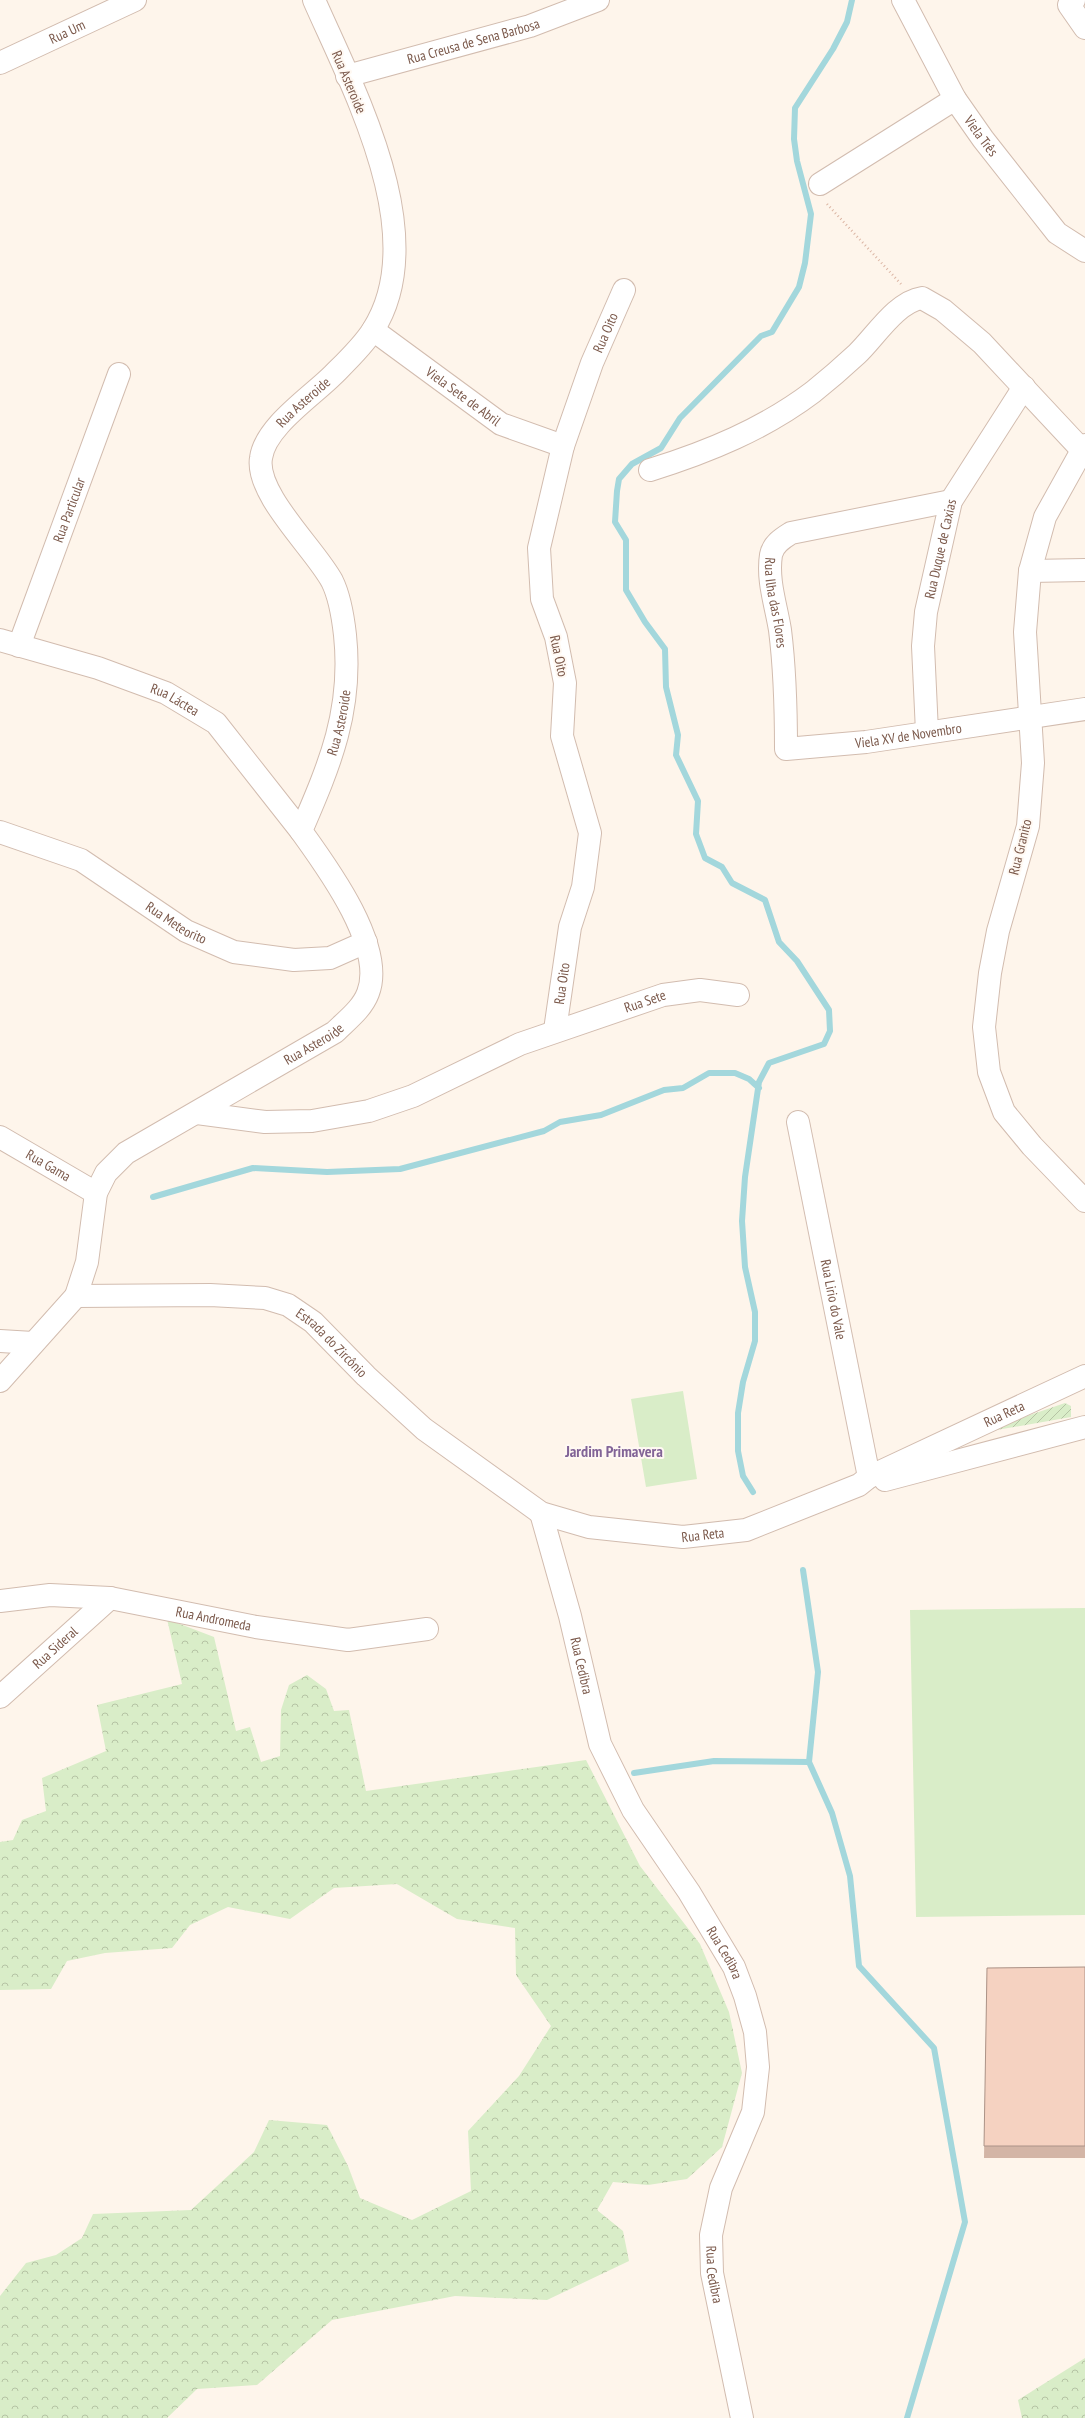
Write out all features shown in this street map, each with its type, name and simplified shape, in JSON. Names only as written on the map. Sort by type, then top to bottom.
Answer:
[{"type":"street","name":"Rua Um","points":[[0,63],[134,0]]},
{"type":"street","name":"Rua Asteroide","points":[[0,1381],[76,1296],[87,1262],[96,1193],[106,1172],[126,1153],[335,1032],[361,1006],[369,992],[371,970],[366,942],[354,914],[324,863],[301,832],[330,764],[342,722],[348,664],[343,621],[333,583],[319,560],[271,498],[264,482],[260,459],[268,439],[292,413],[334,374],[373,330],[388,296],[394,256],[390,195],[380,155],[314,0]]},
{"type":"street","name":"Rua Creusa de Sena Barbosa","points":[[347,76],[530,26],[598,0]]},
{"type":"street","name":"Viela Três","points":[[903,0],[955,99],[1057,233],[1085,251]]},
{"type":"street","points":[[1074,0],[1069,5],[1085,28]]},
{"type":"street","points":[[820,184],[955,99]]},
{"type":"street","name":"Rua Oito","points":[[555,1030],[570,927],[583,886],[590,833],[562,736],[565,683],[556,637],[542,599],[539,548],[563,446],[592,363],[624,290]]},
{"type":"street","points":[[650,470],[702,454],[755,428],[813,392],[857,354],[909,302],[922,298],[944,310],[982,343],[1083,448]]},
{"type":"street","name":"Viela Sete de Abril","points":[[373,330],[502,424],[563,446]]},
{"type":"street","name":"Rua Particular","points":[[9,643],[119,374]]},
{"type":"street","name":"Rua Duque de Caxias","points":[[927,732],[923,646],[926,612],[951,501],[1024,387]]},
{"type":"street","name":"Rua Granito","points":[[1083,448],[1045,517],[1030,571],[1024,632],[1033,763],[1028,826],[998,931],[990,973],[984,1027],[989,1072],[1004,1112],[1032,1146],[1085,1201]]},
{"type":"street","name":"Rua Ilha das Flores","points":[[786,749],[785,689],[780,630],[770,572],[771,553],[779,541],[791,533],[951,501]]},
{"type":"street","points":[[1030,571],[1085,570]]},
{"type":"street","name":"Rua Láctea","points":[[9,643],[98,668],[166,693],[216,724],[301,832]]},
{"type":"street","name":"Viela XV de Novembro","points":[[786,749],[866,742],[1029,716],[1085,709]]},
{"type":"street","name":"Rua Meteorito","points":[[0,832],[81,860],[186,931],[234,952],[294,960],[330,958],[366,942]]},
{"type":"street","name":"Rua Sete","points":[[197,1113],[265,1122],[312,1122],[369,1111],[413,1096],[520,1044],[555,1030],[663,995],[681,991],[700,990],[738,995]]},
{"type":"street","name":"Rua Lirio do Vale","points":[[798,1122],[864,1481]]},
{"type":"street","name":"Rua Gama","points":[[0,1137],[96,1193]]},
{"type":"street","name":"Estrada do Zircônio","points":[[76,1296],[210,1295],[265,1298],[288,1305],[313,1322],[366,1376],[424,1429],[541,1513]]},
{"type":"street","points":[[0,1341],[33,1343]]},
{"type":"street","name":"Rua Reta","points":[[541,1513],[589,1527],[683,1537],[746,1530],[864,1481],[1085,1376]]},
{"type":"street","name":"Rua Reta","points":[[864,1481],[872,1484],[1085,1427]]},
{"type":"street","name":"Rua Cedibra","points":[[541,1513],[570,1616],[600,1744],[633,1810],[689,1892],[734,1967],[745,1996],[755,2032],[758,2067],[753,2112],[721,2188],[711,2235],[712,2273],[742,2418]]},
{"type":"street","name":"Rua Andromeda","points":[[0,1601],[50,1595],[110,1598],[256,1627],[348,1640],[427,1628]]},
{"type":"street","name":"Rua Sideral","points":[[0,1697],[110,1598]]},
{"type":"path","points":[[820,184],[818,190],[820,196],[909,302]]},
{"type":"green space","points":[[683,1391],[697,1479],[646,1487],[631,1399]]},
{"type":"green space","points":[[1065,1403],[1071,1406],[1071,1417],[974,1434]]},
{"type":"green space","points":[[1085,1608],[1085,1915],[916,1917],[910,1610]]},
{"type":"green space","points":[[167,1619],[214,1637],[236,1731],[250,1727],[261,1762],[280,1756],[281,1710],[289,1685],[307,1675],[326,1689],[334,1711],[349,1710],[366,1791],[586,1760],[640,1866],[700,1944],[729,2012],[742,2073],[722,2147],[687,2179],[648,2185],[613,2182],[597,2210],[623,2231],[629,2261],[547,2300],[455,2296],[332,2320],[257,2385],[197,2389],[167,2418],[0,2418],[0,2296],[26,2263],[56,2255],[82,2238],[93,2214],[191,2210],[254,2152],[269,2120],[327,2125],[348,2166],[360,2198],[412,2220],[471,2191],[468,2131],[519,2076],[551,2026],[516,1975],[515,1928],[457,1919],[397,1884],[334,1888],[290,1919],[228,1907],[190,1925],[172,1948],[105,1953],[67,1961],[51,1989],[0,1990],[0,1842],[13,1840],[22,1820],[46,1811],[42,1778],[106,1751],[97,1705],[182,1684]]},
{"type":"green space","points":[[1085,2358],[1085,2418],[1022,2418],[1018,2400]]},
{"type":"building","points":[[1085,1967],[1085,2146],[984,2146],[987,1968]]},
{"type":"waterway","points":[[753,1492],[743,1476],[738,1451],[738,1413],[743,1382],[755,1341],[755,1312],[745,1267],[742,1221],[745,1177],[759,1082],[769,1063],[824,1044],[830,1031],[829,1010],[797,961],[779,942],[765,900],[732,883],[722,867],[705,858],[696,834],[698,801],[676,755],[678,735],[666,687],[665,649],[645,622],[626,590],[626,540],[615,522],[617,491],[619,479],[632,464],[661,448],[680,418],[761,336],[772,332],[799,287],[805,263],[811,214],[797,161],[794,139],[795,108],[833,49],[847,22],[852,0]]},
{"type":"waterway","points":[[153,1197],[253,1168],[327,1172],[400,1169],[544,1131],[560,1122],[601,1115],[664,1090],[683,1088],[709,1073],[735,1073],[749,1079],[759,1088]]},
{"type":"waterway","points":[[803,1570],[818,1672],[809,1762],[832,1813],[850,1876],[859,1966],[934,2048],[965,2222],[907,2418]]},
{"type":"waterway","points":[[634,1773],[714,1761],[809,1762]]},
{"type":"district","name":"Jardim Primavera","points":[[614,1451]]}]
